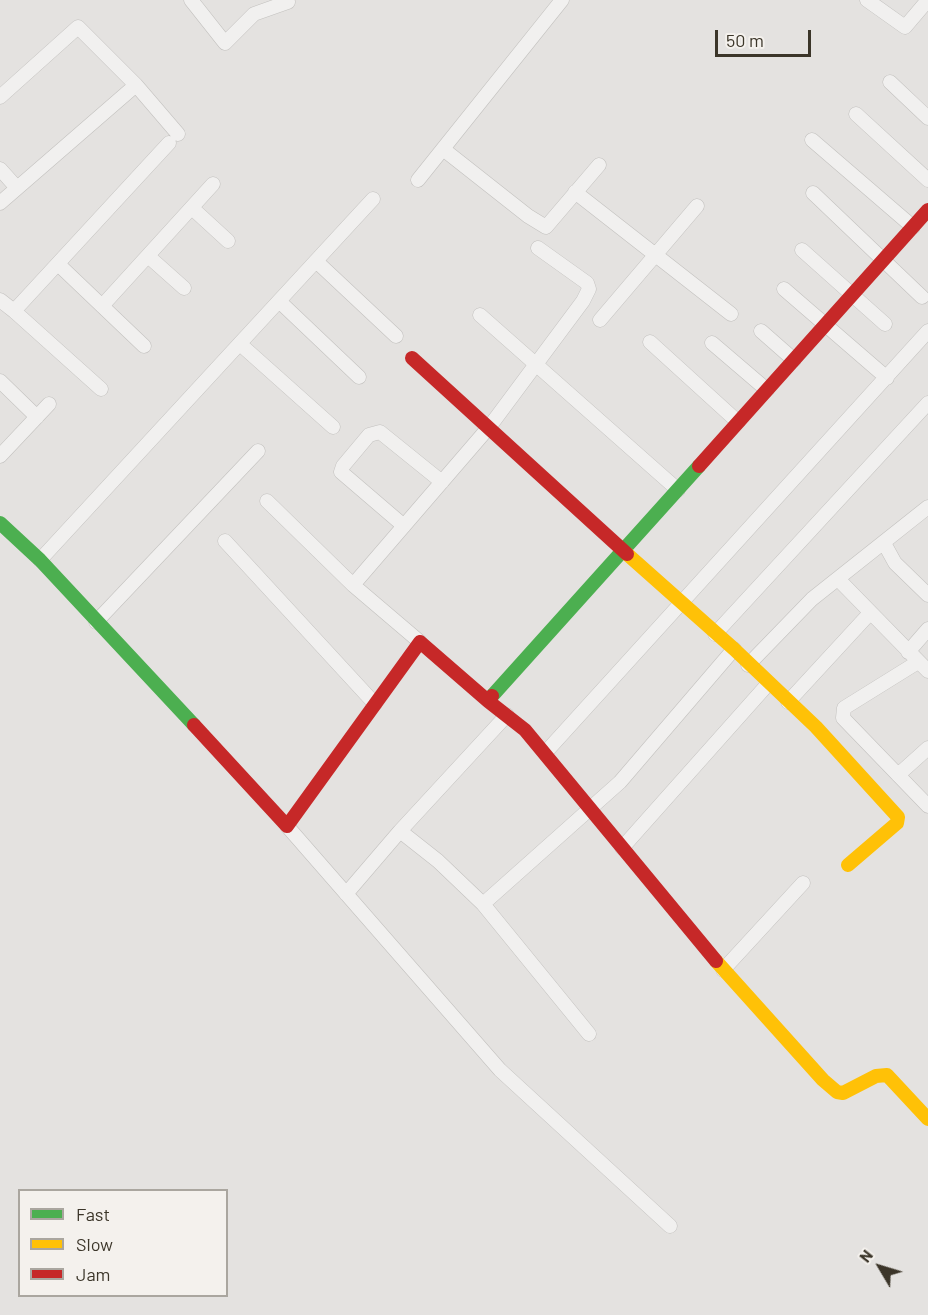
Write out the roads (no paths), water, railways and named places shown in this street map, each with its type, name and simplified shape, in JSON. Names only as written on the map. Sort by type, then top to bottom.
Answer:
[{"type":"street","points":[[191,0],[225,43],[254,14],[288,2]]},
{"type":"street","points":[[418,180],[562,0]]},
{"type":"street","points":[[867,0],[905,27],[928,0]]},
{"type":"street","points":[[0,97],[78,27],[136,86],[173,138],[14,311]]},
{"type":"street","points":[[890,82],[928,118]]},
{"type":"street","points":[[0,203],[136,86]]},
{"type":"street","points":[[856,114],[928,180]]},
{"type":"street","points":[[488,700],[923,219],[812,140]]},
{"type":"street","points":[[443,149],[528,216],[546,227],[599,165]]},
{"type":"street","points":[[0,169],[17,188]]},
{"type":"street","points":[[102,306],[213,184]]},
{"type":"street","points":[[575,192],[731,314]]},
{"type":"street","points":[[813,193],[922,297]]},
{"type":"street","points":[[40,560],[373,199]]},
{"type":"street","points":[[600,320],[697,206]]},
{"type":"street","points":[[192,208],[228,241]]},
{"type":"street","points":[[353,585],[490,426],[583,301],[589,289],[582,278],[538,248]]},
{"type":"street","points":[[802,250],[854,293],[885,324]]},
{"type":"street","points":[[148,256],[184,288]]},
{"type":"street","points":[[316,261],[396,336]]},
{"type":"street","points":[[58,264],[144,346]]},
{"type":"street","points":[[784,289],[887,378]]},
{"type":"street","points":[[0,300],[100,389]]},
{"type":"street","points":[[279,301],[359,377]]},
{"type":"street","points":[[480,315],[678,490]]},
{"type":"street","points":[[761,331],[794,360]]},
{"type":"street","points":[[544,753],[928,331]]},
{"type":"street","points":[[650,342],[738,422]]},
{"type":"street","points":[[712,343],[767,390]]},
{"type":"street","points":[[240,344],[333,427]]},
{"type":"street","points":[[412,357],[734,649],[748,665],[816,728],[898,817],[897,823],[848,865]]},
{"type":"street","points":[[0,381],[37,417]]},
{"type":"street","points":[[0,456],[49,404]]},
{"type":"street","points":[[715,634],[926,409]]},
{"type":"street","points":[[404,526],[341,472],[343,466],[362,443],[372,433],[380,432],[442,482]]},
{"type":"street","points":[[96,622],[258,451]]},
{"type":"street","points":[[267,501],[353,585],[525,730],[591,806],[622,848],[723,970],[837,1092],[843,1093],[876,1076],[886,1076],[928,1119]]},
{"type":"street","points":[[748,665],[812,599],[884,543],[925,515]]},
{"type":"street","points":[[0,523],[40,560],[286,826],[500,1070],[670,1226]]},
{"type":"street","points":[[225,541],[375,704]]},
{"type":"street","points":[[884,543],[895,563],[928,595]]},
{"type":"street","points":[[838,579],[918,662]]},
{"type":"street","points":[[788,702],[870,613]]},
{"type":"street","points":[[928,629],[918,662],[844,708],[842,713],[843,718],[928,806]]},
{"type":"street","points":[[286,826],[420,642]]},
{"type":"street","points":[[483,904],[620,782],[734,649]]},
{"type":"street","points":[[622,848],[768,684]]},
{"type":"street","points":[[346,894],[507,714]]},
{"type":"street","points":[[898,775],[928,748]]},
{"type":"street","points":[[400,831],[438,861],[483,904],[589,1034]]},
{"type":"street","points":[[723,970],[803,883]]}]
